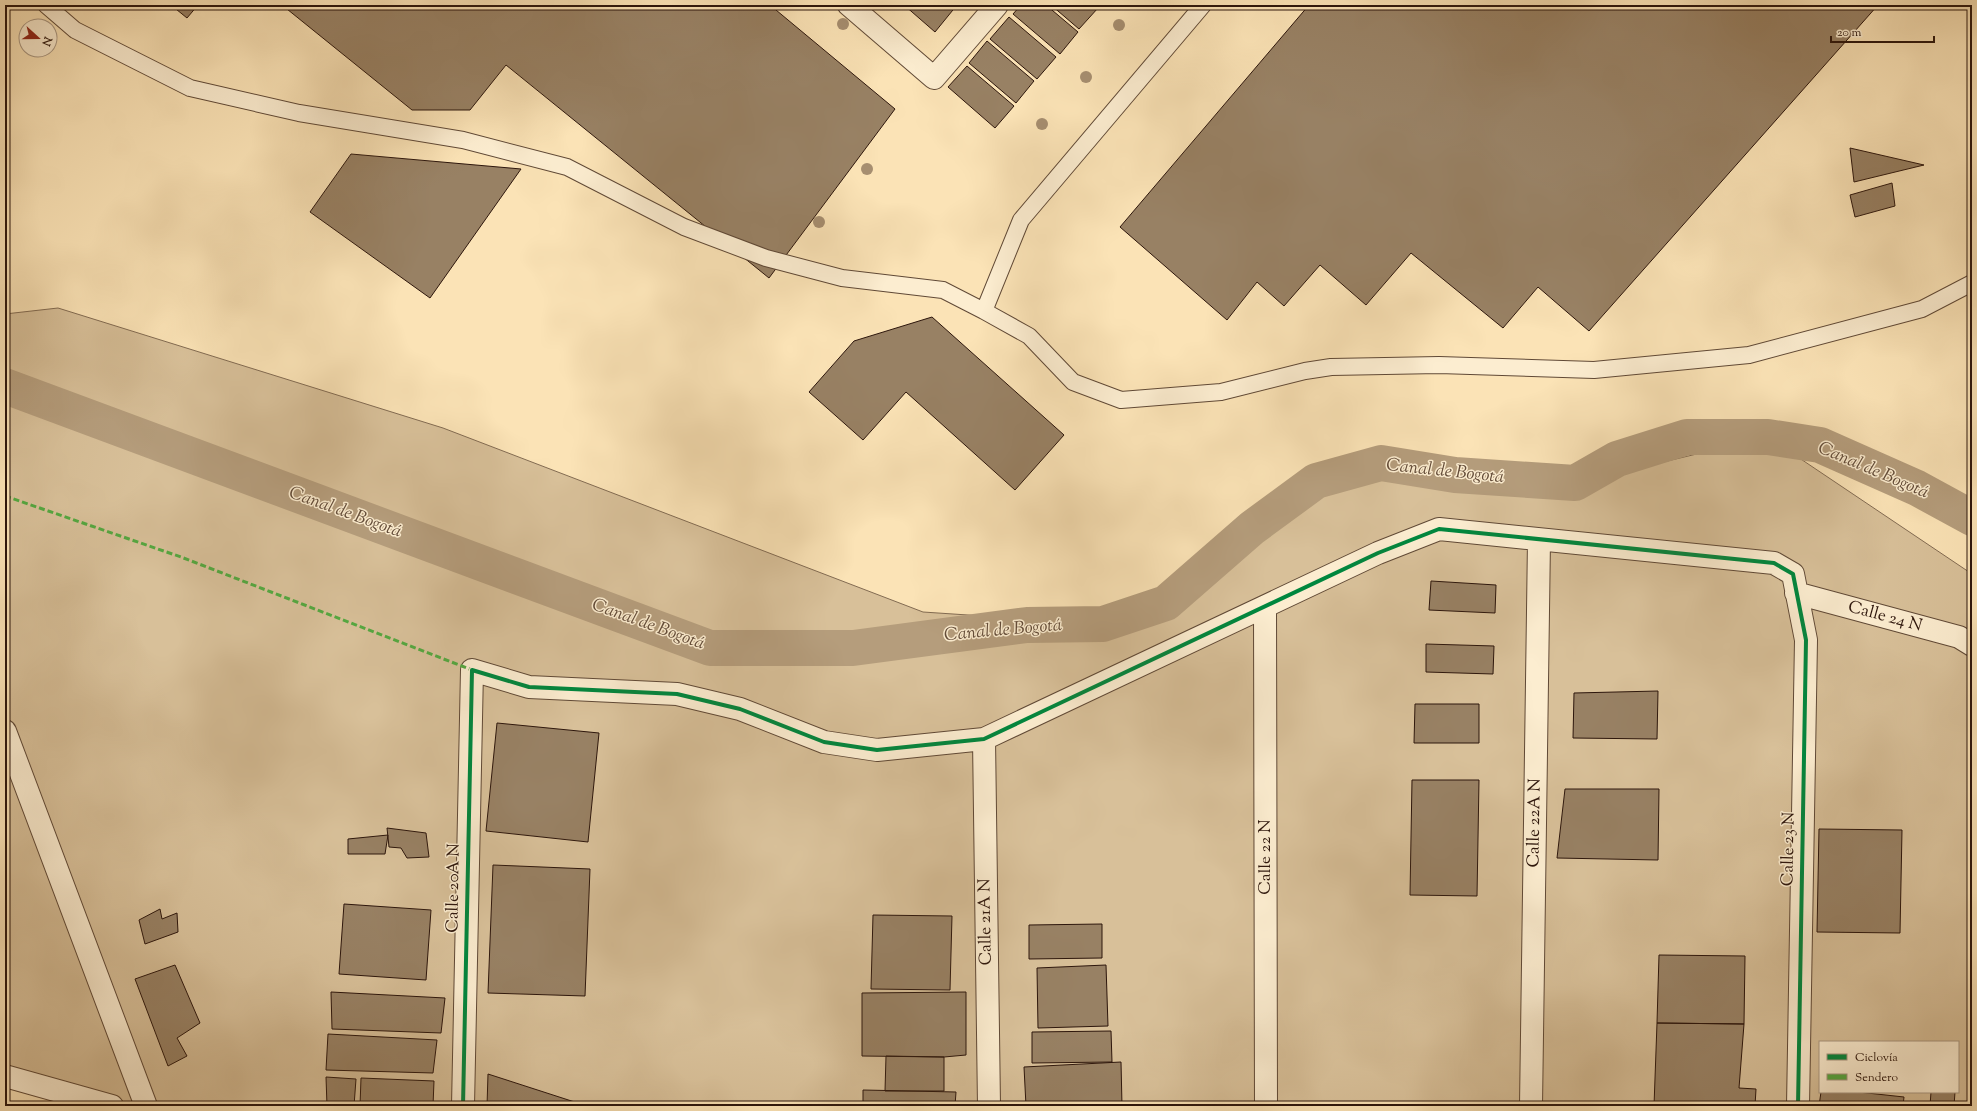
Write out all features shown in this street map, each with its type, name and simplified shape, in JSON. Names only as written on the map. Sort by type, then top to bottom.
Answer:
[{"type":"street","points":[[849,5],[934,78],[997,5]]},
{"type":"street","points":[[984,739],[1265,608],[1378,553],[1439,529],[1539,540]]},
{"type":"street","name":"Calle 23 N","points":[[1539,540],[1774,563],[1793,574],[1806,640],[1798,1106]]},
{"type":"street","name":"Calle 22A N","points":[[1531,1106],[1539,540]]},
{"type":"street","name":"Calle 24 N","points":[[1796,593],[1959,636],[1972,645]]},
{"type":"street","name":"Calle 22 N","points":[[1265,608],[1266,1106]]},
{"type":"street","name":"Calle 20A N","points":[[463,1106],[472,670],[529,687],[677,694],[740,709],[824,742],[877,750],[984,739]]},
{"type":"street","points":[[5,731],[146,1106]]},
{"type":"street","name":"Calle 21A N","points":[[984,739],[989,1106]]},
{"type":"street","points":[[5,1076],[112,1106]]},
{"type":"lane","points":[[46,5],[75,30],[190,88],[299,113],[463,140],[567,167],[684,227],[766,258],[842,278],[943,290],[1029,336],[1073,382],[1122,400],[1220,392],[1305,371],[1332,367],[1439,365],[1594,370],[1749,355],[1922,309],[1972,283]]},
{"type":"lane","points":[[984,311],[1021,220],[1203,5]]},
{"type":"shaded area","points":[[58,308],[443,428],[923,612],[1103,624],[1353,471],[1575,483],[1768,437],[1972,574],[1972,1106],[137,1106],[5,1067],[5,314]]},
{"type":"building","points":[[171,5],[198,5],[187,18]]},
{"type":"building","points":[[282,5],[770,5],[895,109],[769,278],[506,65],[470,110],[412,110]]},
{"type":"building","points":[[904,5],[957,5],[935,32]]},
{"type":"building","points":[[1021,5],[1046,5],[1078,32],[1060,54],[1013,14]]},
{"type":"building","points":[[1051,5],[1095,5],[1098,8],[1079,29]]},
{"type":"building","points":[[1309,5],[1878,5],[1589,331],[1538,287],[1503,328],[1411,253],[1366,305],[1320,265],[1284,306],[1257,282],[1227,320],[1120,227]]},
{"type":"building","points":[[1009,17],[1056,57],[1037,79],[990,39]]},
{"type":"building","points":[[987,41],[1034,81],[1016,103],[969,63]]},
{"type":"building","points":[[967,66],[1014,106],[995,128],[948,87]]},
{"type":"building","points":[[1850,148],[1924,165],[1854,182]]},
{"type":"building","points":[[351,154],[521,169],[430,298],[310,212]]},
{"type":"building","points":[[1892,183],[1895,206],[1855,217],[1850,195]]},
{"type":"building","points":[[932,317],[1064,435],[1015,490],[906,392],[863,440],[809,392],[854,341]]},
{"type":"building","points":[[1431,581],[1496,585],[1495,613],[1429,610]]},
{"type":"building","points":[[1426,644],[1494,646],[1493,674],[1426,672]]},
{"type":"building","points":[[1658,691],[1657,739],[1573,738],[1574,693]]},
{"type":"building","points":[[1415,704],[1479,704],[1479,743],[1414,743]]},
{"type":"building","points":[[497,723],[599,733],[588,842],[486,831]]},
{"type":"building","points":[[1412,780],[1479,780],[1477,896],[1410,895]]},
{"type":"building","points":[[1565,789],[1659,789],[1658,860],[1557,858]]},
{"type":"building","points":[[387,828],[426,833],[429,857],[407,858],[401,848],[389,847]]},
{"type":"building","points":[[1819,829],[1902,830],[1900,933],[1817,932]]},
{"type":"building","points":[[388,835],[385,854],[348,854],[348,839]]},
{"type":"building","points":[[493,865],[590,869],[585,996],[488,993]]},
{"type":"building","points":[[344,904],[431,910],[426,980],[339,974]]},
{"type":"building","points":[[160,909],[162,919],[177,913],[178,932],[145,944],[139,920]]},
{"type":"building","points":[[873,915],[952,916],[950,990],[871,989]]},
{"type":"building","points":[[1102,924],[1102,958],[1029,959],[1029,925]]},
{"type":"building","points":[[1659,955],[1745,956],[1744,1024],[1657,1023]]},
{"type":"building","points":[[175,965],[200,1023],[177,1038],[187,1056],[168,1066],[135,979]]},
{"type":"building","points":[[1106,965],[1108,1026],[1038,1028],[1037,968]]},
{"type":"building","points":[[331,992],[445,998],[441,1033],[332,1029]]},
{"type":"building","points":[[966,992],[966,1055],[944,1057],[862,1056],[862,993]]},
{"type":"building","points":[[1657,1023],[1744,1024],[1739,1088],[1756,1089],[1755,1106],[1654,1106]]},
{"type":"building","points":[[1111,1031],[1112,1062],[1032,1063],[1032,1032]]},
{"type":"building","points":[[328,1034],[437,1040],[433,1073],[326,1070]]},
{"type":"building","points":[[886,1056],[944,1057],[944,1091],[885,1091]]},
{"type":"building","points":[[1121,1062],[1122,1106],[1026,1106],[1024,1067]]},
{"type":"building","points":[[488,1074],[587,1106],[487,1106]]},
{"type":"building","points":[[326,1077],[356,1079],[354,1106],[327,1106]]},
{"type":"building","points":[[361,1078],[434,1081],[433,1106],[360,1106]]},
{"type":"building","points":[[863,1090],[956,1092],[955,1106],[863,1106]]},
{"type":"building","points":[[1821,1093],[1867,1093],[1904,1097],[1903,1106],[1819,1106]]},
{"type":"building","points":[[1931,1093],[1955,1093],[1954,1106],[1930,1106]]},
{"type":"waterway","name":"Canal de Bogotá","points":[[5,386],[710,648],[853,648],[1027,625],[1103,624],[1166,603],[1252,528],[1316,481],[1381,463],[1455,475],[1575,483],[1617,459],[1687,437],[1768,437],[1820,445],[1917,488],[1972,518]]},
{"type":"marked path","points":[[5,496],[181,557],[472,670]]},
{"type":"cycle path","points":[[463,1106],[472,670],[529,687],[677,694],[740,709],[824,742],[877,750],[984,739],[1378,553],[1439,529],[1774,563],[1793,574],[1806,640],[1798,1106]]}]
